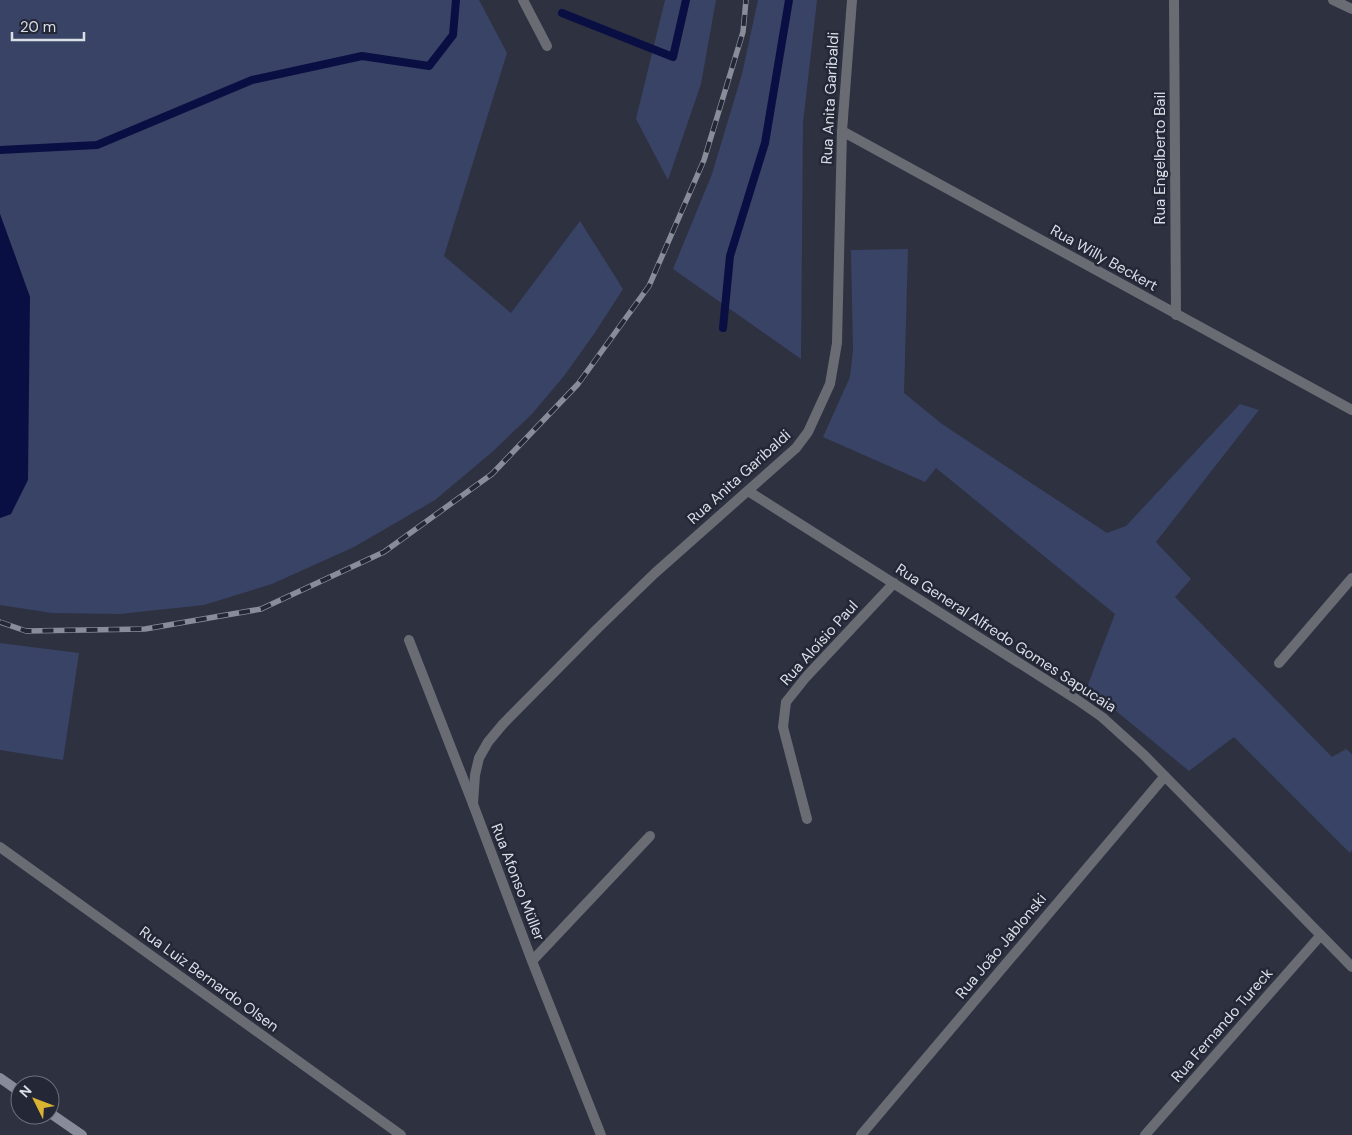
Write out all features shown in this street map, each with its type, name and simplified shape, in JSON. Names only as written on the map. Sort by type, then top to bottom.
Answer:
[{"type":"main road","points":[[60,1120],[82,1135]]},
{"type":"street","points":[[523,0],[547,46]]},
{"type":"street","name":"Rua Anita Garibaldi","points":[[473,804],[474,774],[479,758],[488,742],[503,724],[647,580],[796,448],[808,432],[830,384],[837,343],[842,131],[852,0]]},
{"type":"street","name":"Rua Engelberto Bail","points":[[1174,0],[1176,315]]},
{"type":"street","points":[[1333,0],[1352,9]]},
{"type":"street","name":"Rua Willy Beckert","points":[[842,131],[1352,410]]},
{"type":"street","name":"Rua General Alfredo Gomes Sapucaia","points":[[748,491],[1076,698],[1124,736],[1352,967]]},
{"type":"street","points":[[1279,663],[1352,578]]},
{"type":"street","name":"Rua Aloísio Paul","points":[[807,819],[783,727],[786,702],[806,676],[894,583]]},
{"type":"street","name":"Rua Afonso Müller","points":[[409,640],[601,1135]]},
{"type":"street","name":"Rua João Jablonski","points":[[861,1135],[1165,776]]},
{"type":"street","points":[[532,961],[650,836]]},
{"type":"street","name":"Rua Luiz Bernardo Olsen","points":[[0,847],[401,1135]]},
{"type":"street","name":"Rua Fernando Tureck","points":[[1145,1135],[1321,935]]},
{"type":"shaded area","points":[[0,0],[479,0],[507,53],[444,256],[511,313],[580,221],[623,289],[564,376],[532,414],[491,453],[435,500],[354,547],[272,584],[204,605],[120,614],[52,613],[0,605],[0,518],[11,514],[30,297],[0,214]]},
{"type":"shaded area","points":[[665,0],[716,0],[701,84],[668,180],[636,119]]},
{"type":"shaded area","points":[[758,0],[817,0],[803,123],[801,359],[673,269],[712,174],[742,74]]},
{"type":"shaded area","points":[[0,214],[30,297],[28,480],[11,514],[0,518]]},
{"type":"shaded area","points":[[908,249],[904,393],[942,424],[1107,533],[1126,526],[1240,404],[1259,410],[1156,542],[1191,579],[1175,597],[1332,757],[1346,749],[1352,754],[1352,850],[1350,853],[1234,737],[1189,771],[1087,687],[1115,614],[936,468],[925,482],[823,437],[850,377],[853,350],[851,250]]},
{"type":"shaded area","points":[[0,643],[79,653],[63,760],[0,750]]},
{"type":"waterway","points":[[0,150],[97,145],[252,80],[362,56],[429,66],[453,35],[456,0]]},
{"type":"waterway","points":[[562,13],[673,57],[686,0]]},
{"type":"waterway","points":[[723,328],[730,256],[765,143],[789,0]]},
{"type":"railway","points":[[0,622],[26,631],[145,629],[261,609],[384,552],[492,474],[578,384],[649,286],[704,160],[743,32],[746,0]]}]
